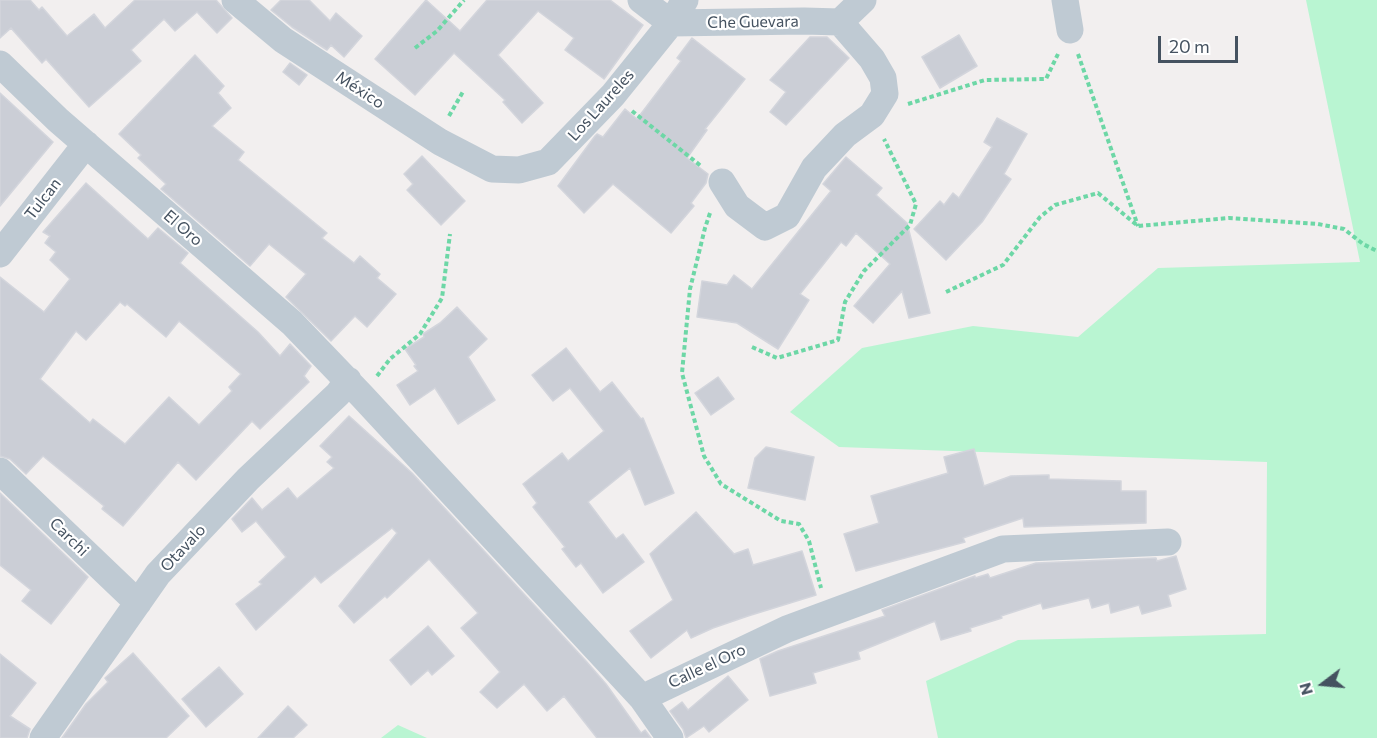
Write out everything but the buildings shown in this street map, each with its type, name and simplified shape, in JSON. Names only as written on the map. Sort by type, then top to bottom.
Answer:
[{"type":"street","name":"México","points":[[235,0],[293,46],[440,142],[492,169]]},
{"type":"street","points":[[641,0],[670,24]]},
{"type":"street","name":"Los Laureles","points":[[492,169],[519,170],[548,162],[613,95],[670,24],[685,0]]},
{"type":"street","points":[[722,183],[737,206],[765,227],[787,216],[814,168],[844,135],[872,115],[885,94],[883,78],[872,59],[840,22],[863,0]]},
{"type":"street","points":[[1065,0],[1070,30]]},
{"type":"street","name":"Che Guevara","points":[[670,24],[840,22]]},
{"type":"street","name":"El Oro","points":[[0,64],[86,144],[292,323],[355,388]]},
{"type":"street","name":"Tulcan","points":[[0,254],[86,144]]},
{"type":"street","points":[[355,388],[642,698],[670,738]]},
{"type":"street","name":"Otavalo","points":[[43,738],[158,574],[248,479],[338,394],[355,388]]},
{"type":"street","name":"Carchi","points":[[0,471],[138,603]]},
{"type":"street","name":"Calle el Oro","points":[[642,698],[787,629],[1003,549],[1168,542]]},
{"type":"path","points":[[415,48],[438,31],[464,0]]},
{"type":"path","points":[[752,347],[777,358],[837,340],[845,302],[864,271],[909,225],[916,204],[872,115],[985,80],[1046,79],[1070,30]]},
{"type":"path","points":[[1070,30],[1138,226]]},
{"type":"path","points":[[613,95],[722,183],[705,228],[690,289],[682,373],[704,456],[721,484],[781,521],[799,524],[809,541],[827,614]]},
{"type":"path","points":[[946,292],[1003,265],[1040,217],[1055,205],[1098,194],[1138,226],[1229,218],[1318,224],[1344,229],[1363,244],[1377,251]]},
{"type":"path","points":[[355,388],[420,334],[442,298],[450,234]]},
{"type":"green space","points":[[1306,0],[1377,0],[1377,738],[938,738],[926,681],[1018,640],[1266,634],[1267,462],[839,447],[790,412],[862,348],[973,326],[1078,337],[1158,268],[1360,262]]},
{"type":"green space","points":[[398,725],[427,738],[381,738]]}]
